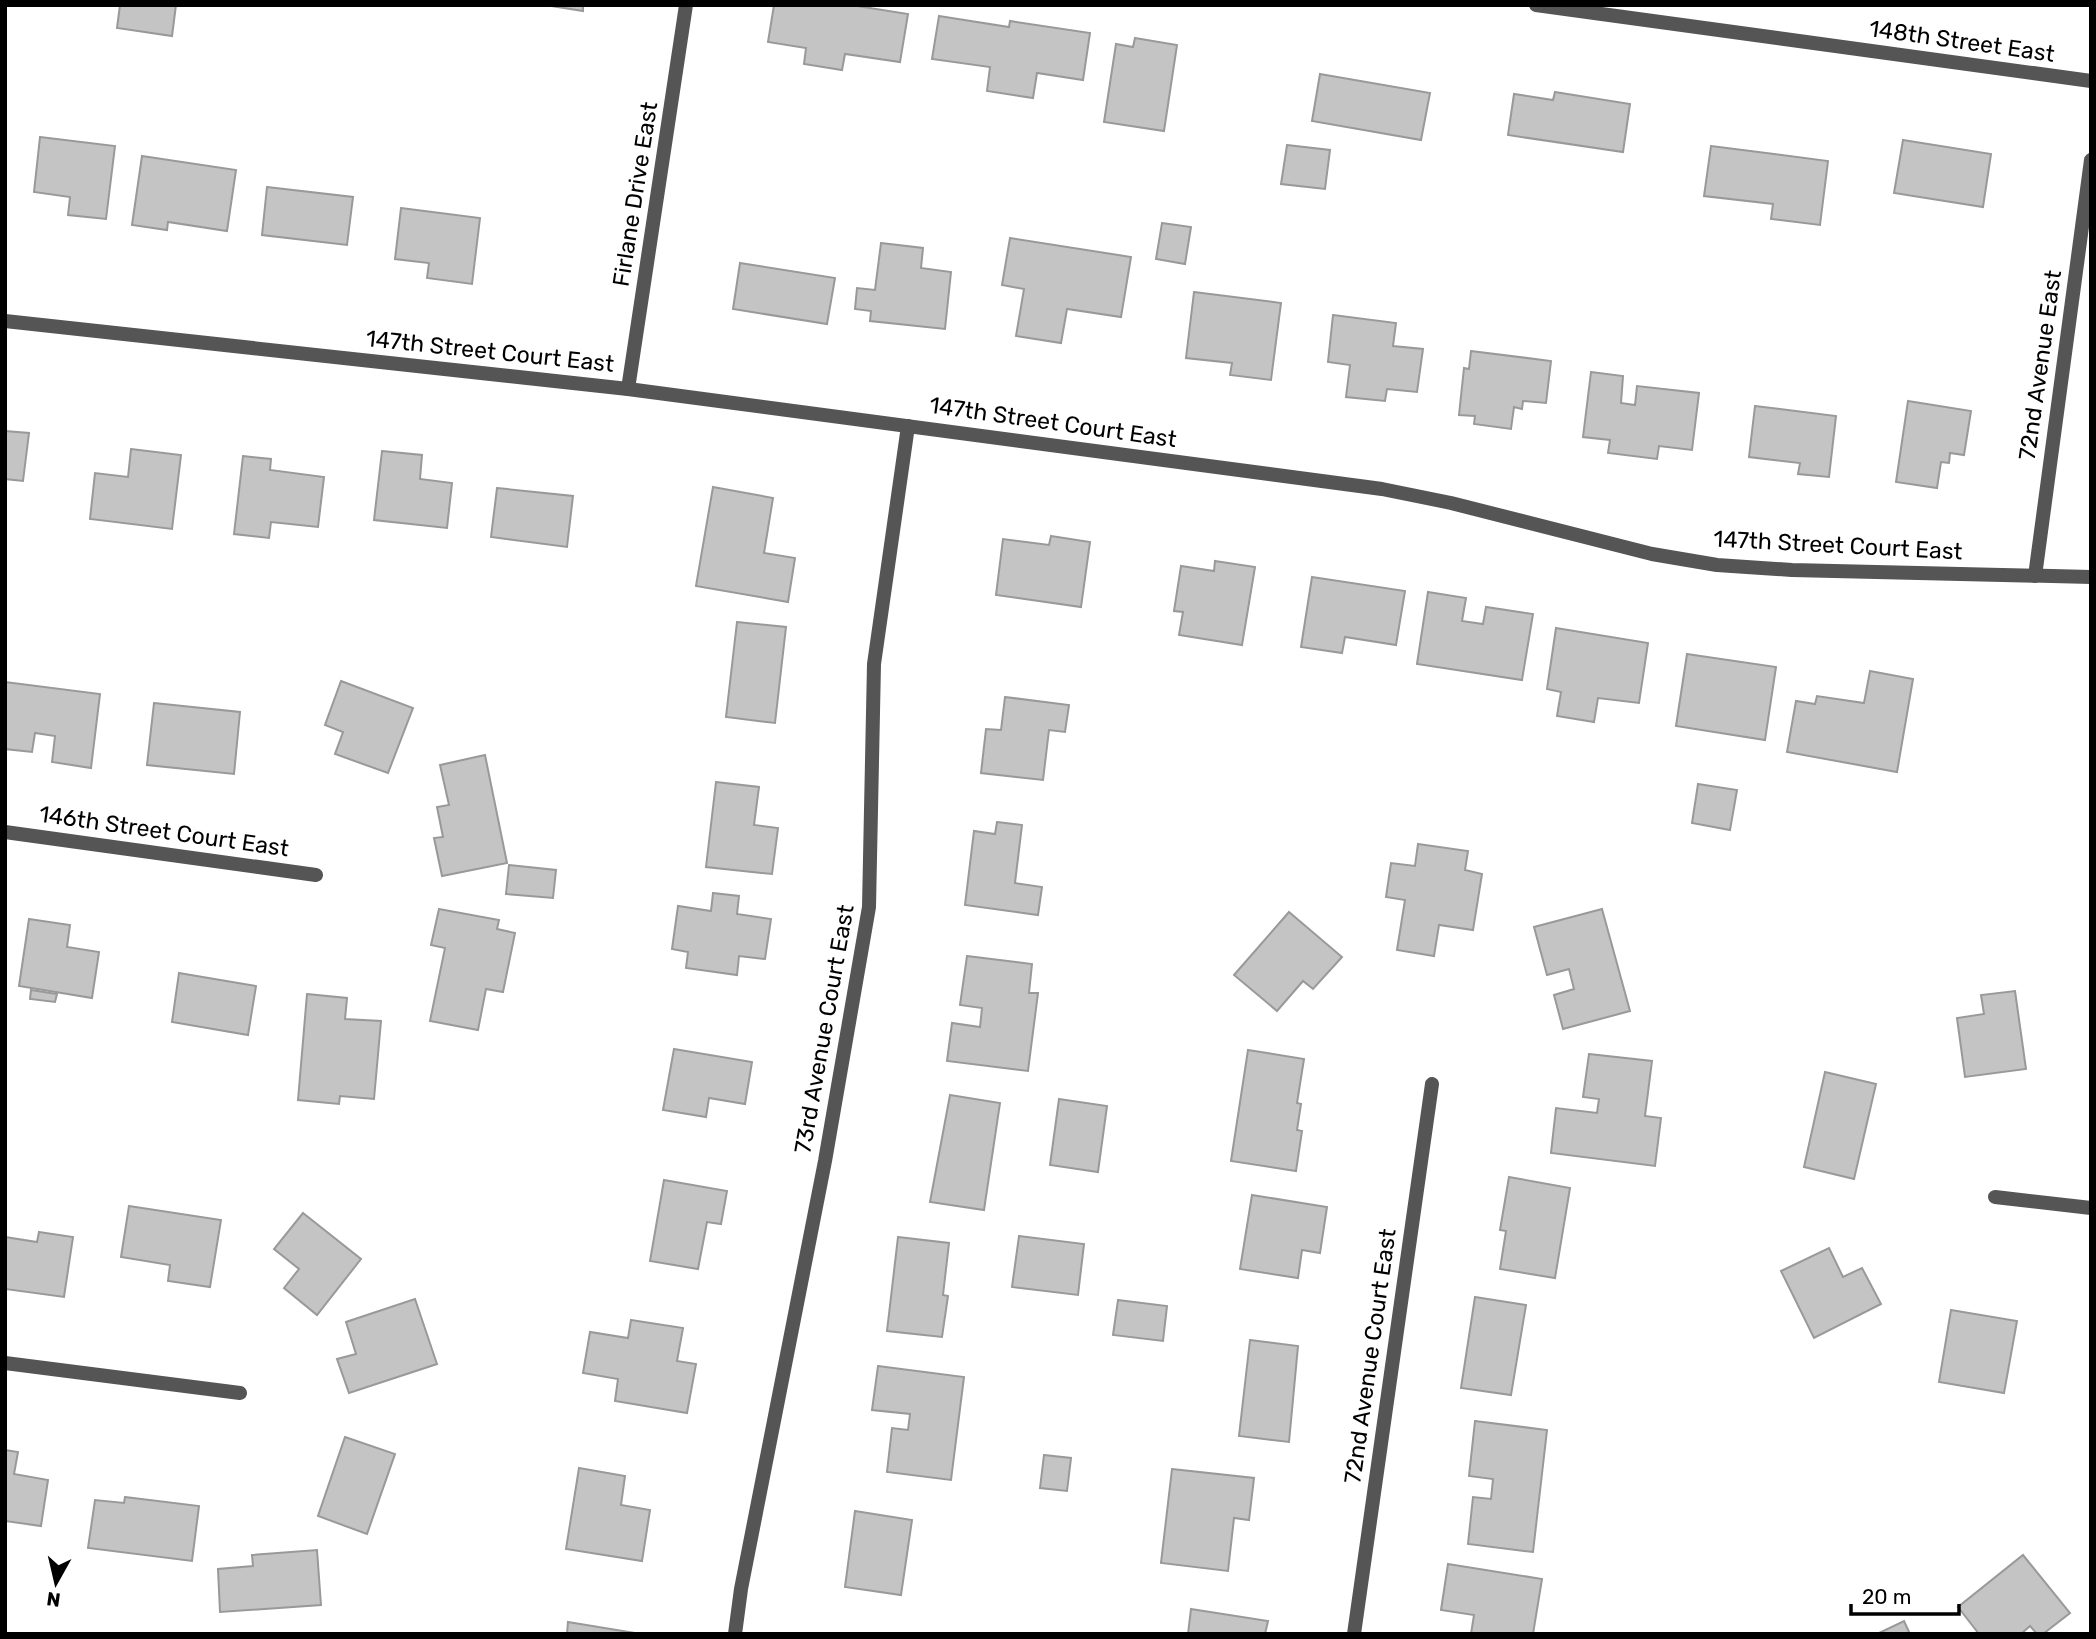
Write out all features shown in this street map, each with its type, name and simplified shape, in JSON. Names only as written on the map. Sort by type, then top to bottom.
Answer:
[{"type":"street","name":"Firlane Drive East","points":[[628,390],[686,5]]},
{"type":"street","name":"148th Street East","points":[[1536,5],[1638,12],[2091,81]]},
{"type":"street","name":"72nd Avenue East","points":[[2035,576],[2091,160]]},
{"type":"street","name":"147th Street Court East","points":[[5,321],[628,390],[1382,489],[1451,503],[1652,554],[1717,565],[1792,570],[2091,577]]},
{"type":"street","name":"73rd Avenue Court East","points":[[735,1634],[741,1589],[825,1161],[869,908],[874,664],[908,426]]},
{"type":"street","name":"146th Street Court East","points":[[5,832],[316,875]]},
{"type":"street","name":"72nd Avenue Court East","points":[[1354,1634],[1432,1084]]},
{"type":"street","points":[[1995,1197],[2091,1208]]},
{"type":"street","points":[[5,1363],[240,1393]]},
{"type":"building","points":[[120,5],[176,5],[172,36],[117,28]]},
{"type":"building","points":[[545,5],[583,5],[583,11]]},
{"type":"building","points":[[774,5],[851,5],[908,14],[900,62],[845,54],[842,70],[804,64],[806,48],[768,42]]},
{"type":"building","points":[[939,16],[1009,27],[1010,21],[1090,33],[1083,80],[1037,73],[1033,98],[987,91],[990,67],[932,59]]},
{"type":"building","points":[[1135,38],[1177,45],[1164,131],[1104,122],[1116,44],[1133,47]]},
{"type":"building","points":[[1320,74],[1430,93],[1421,140],[1312,121]]},
{"type":"building","points":[[1555,92],[1630,104],[1623,152],[1508,135],[1514,94],[1553,100]]},
{"type":"building","points":[[40,137],[115,146],[106,219],[68,215],[70,197],[34,192]]},
{"type":"building","points":[[1903,140],[1991,154],[1983,207],[1894,193]]},
{"type":"building","points":[[1287,145],[1330,150],[1325,189],[1281,184]]},
{"type":"building","points":[[1711,146],[1828,161],[1820,225],[1771,219],[1773,204],[1704,196]]},
{"type":"building","points":[[142,156],[236,170],[227,231],[168,222],[167,230],[132,225]]},
{"type":"building","points":[[267,187],[353,197],[347,245],[262,235]]},
{"type":"building","points":[[401,208],[480,218],[472,284],[427,278],[429,263],[395,259]]},
{"type":"building","points":[[1162,223],[1191,227],[1185,264],[1156,259]]},
{"type":"building","points":[[1010,238],[1131,257],[1121,317],[1067,309],[1061,343],[1016,336],[1024,289],[1002,285]]},
{"type":"building","points":[[881,243],[923,248],[921,268],[951,272],[945,329],[870,321],[871,311],[855,309],[857,288],[875,290]]},
{"type":"building","points":[[740,263],[835,278],[827,324],[733,309]]},
{"type":"building","points":[[1194,292],[1281,303],[1271,380],[1230,375],[1232,363],[1186,358]]},
{"type":"building","points":[[1333,315],[1396,323],[1393,346],[1423,349],[1417,392],[1387,389],[1385,401],[1346,397],[1350,365],[1328,362]]},
{"type":"building","points":[[1471,351],[1551,361],[1546,403],[1523,401],[1522,409],[1514,407],[1511,429],[1474,424],[1475,416],[1459,415],[1464,368],[1469,369]]},
{"type":"building","points":[[1591,372],[1623,376],[1621,403],[1635,405],[1637,386],[1699,393],[1692,450],[1659,446],[1657,459],[1608,453],[1610,440],[1583,437]]},
{"type":"building","points":[[1908,401],[1971,411],[1964,455],[1950,453],[1949,463],[1941,462],[1937,488],[1896,482]]},
{"type":"building","points":[[1755,406],[1836,416],[1829,477],[1798,474],[1800,463],[1749,457]]},
{"type":"building","points":[[5,431],[29,433],[23,481],[5,479]]},
{"type":"building","points":[[131,449],[181,455],[172,529],[90,519],[95,473],[128,477]]},
{"type":"building","points":[[382,451],[422,455],[420,479],[452,483],[447,528],[374,520]]},
{"type":"building","points":[[243,456],[271,459],[270,470],[324,477],[318,527],[271,522],[269,538],[234,534]]},
{"type":"building","points":[[713,487],[773,498],[764,553],[795,558],[788,602],[696,586]]},
{"type":"building","points":[[497,488],[573,496],[567,547],[491,537]]},
{"type":"building","points":[[1051,536],[1090,542],[1081,607],[996,595],[1003,539],[1049,545]]},
{"type":"building","points":[[1215,561],[1255,567],[1242,645],[1179,635],[1183,612],[1174,611],[1181,566],[1214,571]]},
{"type":"building","points":[[1312,577],[1405,591],[1396,645],[1345,637],[1342,653],[1301,647]]},
{"type":"building","points":[[1428,592],[1466,598],[1462,621],[1483,624],[1486,607],[1533,614],[1522,680],[1417,664]]},
{"type":"building","points":[[737,622],[786,627],[775,723],[726,717]]},
{"type":"building","points":[[1556,628],[1648,643],[1639,703],[1598,698],[1594,722],[1557,716],[1561,692],[1547,689]]},
{"type":"building","points":[[1687,654],[1776,667],[1765,740],[1676,726]]},
{"type":"building","points":[[1870,671],[1913,679],[1897,772],[1787,752],[1796,701],[1815,704],[1817,696],[1864,703]]},
{"type":"building","points":[[341,681],[413,708],[388,773],[335,754],[343,732],[325,725]]},
{"type":"building","points":[[5,682],[100,694],[91,768],[52,762],[55,736],[35,733],[32,752],[5,749]]},
{"type":"building","points":[[1005,697],[1069,705],[1065,732],[1049,730],[1043,780],[981,773],[986,729],[1001,730]]},
{"type":"building","points":[[154,703],[240,712],[234,774],[147,765]]},
{"type":"building","points":[[485,755],[507,863],[442,876],[434,838],[443,837],[437,807],[449,805],[440,765]]},
{"type":"building","points":[[716,782],[759,787],[754,825],[778,828],[772,874],[706,867]]},
{"type":"building","points":[[1698,784],[1737,790],[1730,830],[1692,823]]},
{"type":"building","points":[[997,822],[1022,825],[1015,883],[1042,887],[1038,915],[965,905],[974,831],[995,834]]},
{"type":"building","points":[[1418,844],[1468,851],[1465,870],[1482,874],[1473,930],[1439,925],[1434,956],[1397,950],[1405,900],[1386,897],[1391,863],[1415,866]]},
{"type":"building","points":[[509,865],[556,870],[553,898],[506,894]]},
{"type":"building","points":[[713,893],[739,896],[737,914],[771,919],[765,959],[739,956],[737,975],[686,968],[688,952],[672,949],[678,906],[711,911]]},
{"type":"building","points":[[439,909],[499,920],[497,929],[515,933],[503,992],[486,989],[478,1030],[430,1021],[445,948],[431,945]]},
{"type":"building","points":[[1602,909],[1630,1011],[1563,1029],[1554,995],[1574,989],[1569,969],[1547,975],[1534,927]]},
{"type":"building","points":[[1289,912],[1342,957],[1313,989],[1303,981],[1277,1011],[1234,975]]},
{"type":"building","points":[[29,919],[70,925],[67,947],[99,952],[92,998],[19,986]]},
{"type":"building","points":[[967,956],[1032,964],[1029,993],[1038,993],[1028,1071],[947,1061],[952,1023],[980,1027],[982,1008],[960,1005]]},
{"type":"building","points":[[179,973],[256,986],[248,1035],[172,1022]]},
{"type":"building","points":[[31,990],[57,994],[55,1002],[30,999]]},
{"type":"building","points":[[2015,991],[2026,1069],[1965,1077],[1957,1018],[1984,1014],[1981,995]]},
{"type":"building","points":[[307,994],[347,998],[345,1019],[381,1021],[374,1099],[340,1096],[339,1104],[298,1100]]},
{"type":"building","points":[[674,1049],[752,1062],[745,1104],[709,1098],[706,1117],[663,1110]]},
{"type":"building","points":[[1248,1050],[1304,1059],[1297,1103],[1301,1104],[1297,1130],[1302,1131],[1296,1171],[1231,1161]]},
{"type":"building","points":[[1589,1054],[1652,1061],[1645,1116],[1661,1118],[1655,1166],[1551,1153],[1556,1108],[1597,1113],[1599,1099],[1583,1097]]},
{"type":"building","points":[[1825,1072],[1876,1084],[1854,1179],[1804,1167]]},
{"type":"building","points":[[950,1095],[1000,1103],[984,1210],[930,1202]]},
{"type":"building","points":[[1059,1099],[1107,1106],[1098,1172],[1050,1165]]},
{"type":"building","points":[[1509,1177],[1570,1188],[1555,1278],[1500,1269],[1506,1231],[1500,1230]]},
{"type":"building","points":[[664,1180],[727,1191],[721,1224],[707,1222],[698,1269],[650,1261]]},
{"type":"building","points":[[1252,1195],[1327,1207],[1320,1253],[1302,1250],[1298,1278],[1240,1269]]},
{"type":"building","points":[[129,1206],[221,1220],[210,1287],[168,1281],[170,1265],[121,1257]]},
{"type":"building","points":[[303,1213],[361,1259],[317,1315],[284,1288],[299,1269],[274,1249]]},
{"type":"building","points":[[39,1232],[73,1237],[64,1297],[5,1289],[5,1237],[37,1242]]},
{"type":"building","points":[[1019,1236],[1084,1244],[1078,1295],[1012,1287]]},
{"type":"building","points":[[898,1237],[949,1243],[943,1295],[948,1296],[942,1337],[887,1331]]},
{"type":"building","points":[[1829,1248],[1843,1277],[1862,1268],[1881,1304],[1814,1338],[1781,1271]]},
{"type":"building","points":[[1475,1297],[1526,1305],[1511,1395],[1461,1388]]},
{"type":"building","points":[[415,1299],[437,1364],[349,1393],[337,1359],[356,1354],[346,1322]]},
{"type":"building","points":[[1118,1300],[1167,1306],[1163,1341],[1113,1335]]},
{"type":"building","points":[[1951,1310],[2017,1321],[2004,1393],[1939,1382]]},
{"type":"building","points":[[631,1320],[683,1328],[677,1361],[696,1364],[687,1413],[615,1401],[618,1379],[583,1373],[590,1332],[628,1338]]},
{"type":"building","points":[[1250,1340],[1298,1346],[1289,1442],[1239,1436]]},
{"type":"building","points":[[878,1366],[964,1377],[951,1480],[887,1472],[892,1428],[908,1430],[910,1414],[872,1410]]},
{"type":"building","points":[[1475,1421],[1547,1430],[1533,1552],[1468,1544],[1473,1497],[1491,1499],[1493,1479],[1469,1476]]},
{"type":"building","points":[[345,1437],[395,1454],[367,1534],[318,1516]]},
{"type":"building","points":[[5,1450],[18,1452],[14,1474],[48,1480],[41,1526],[5,1521]]},
{"type":"building","points":[[1044,1455],[1071,1458],[1067,1491],[1040,1488]]},
{"type":"building","points":[[579,1468],[625,1476],[621,1505],[650,1510],[642,1561],[566,1549]]},
{"type":"building","points":[[1172,1469],[1254,1478],[1249,1520],[1234,1518],[1228,1571],[1161,1563]]},
{"type":"building","points":[[125,1497],[199,1506],[192,1561],[88,1548],[95,1500],[124,1503]]},
{"type":"building","points":[[855,1511],[912,1520],[901,1595],[845,1587]]},
{"type":"building","points":[[317,1550],[321,1605],[220,1612],[218,1569],[253,1566],[252,1555]]},
{"type":"building","points":[[2023,1555],[2070,1613],[2043,1634],[2037,1634],[2030,1626],[2021,1634],[1979,1634],[1958,1607]]},
{"type":"building","points":[[1448,1564],[1542,1579],[1533,1634],[1471,1634],[1474,1615],[1441,1610]]},
{"type":"building","points":[[1191,1609],[1268,1621],[1265,1634],[1188,1634]]},
{"type":"building","points":[[1904,1621],[1910,1634],[1877,1634]]},
{"type":"building","points":[[568,1622],[641,1634],[567,1634]]}]
